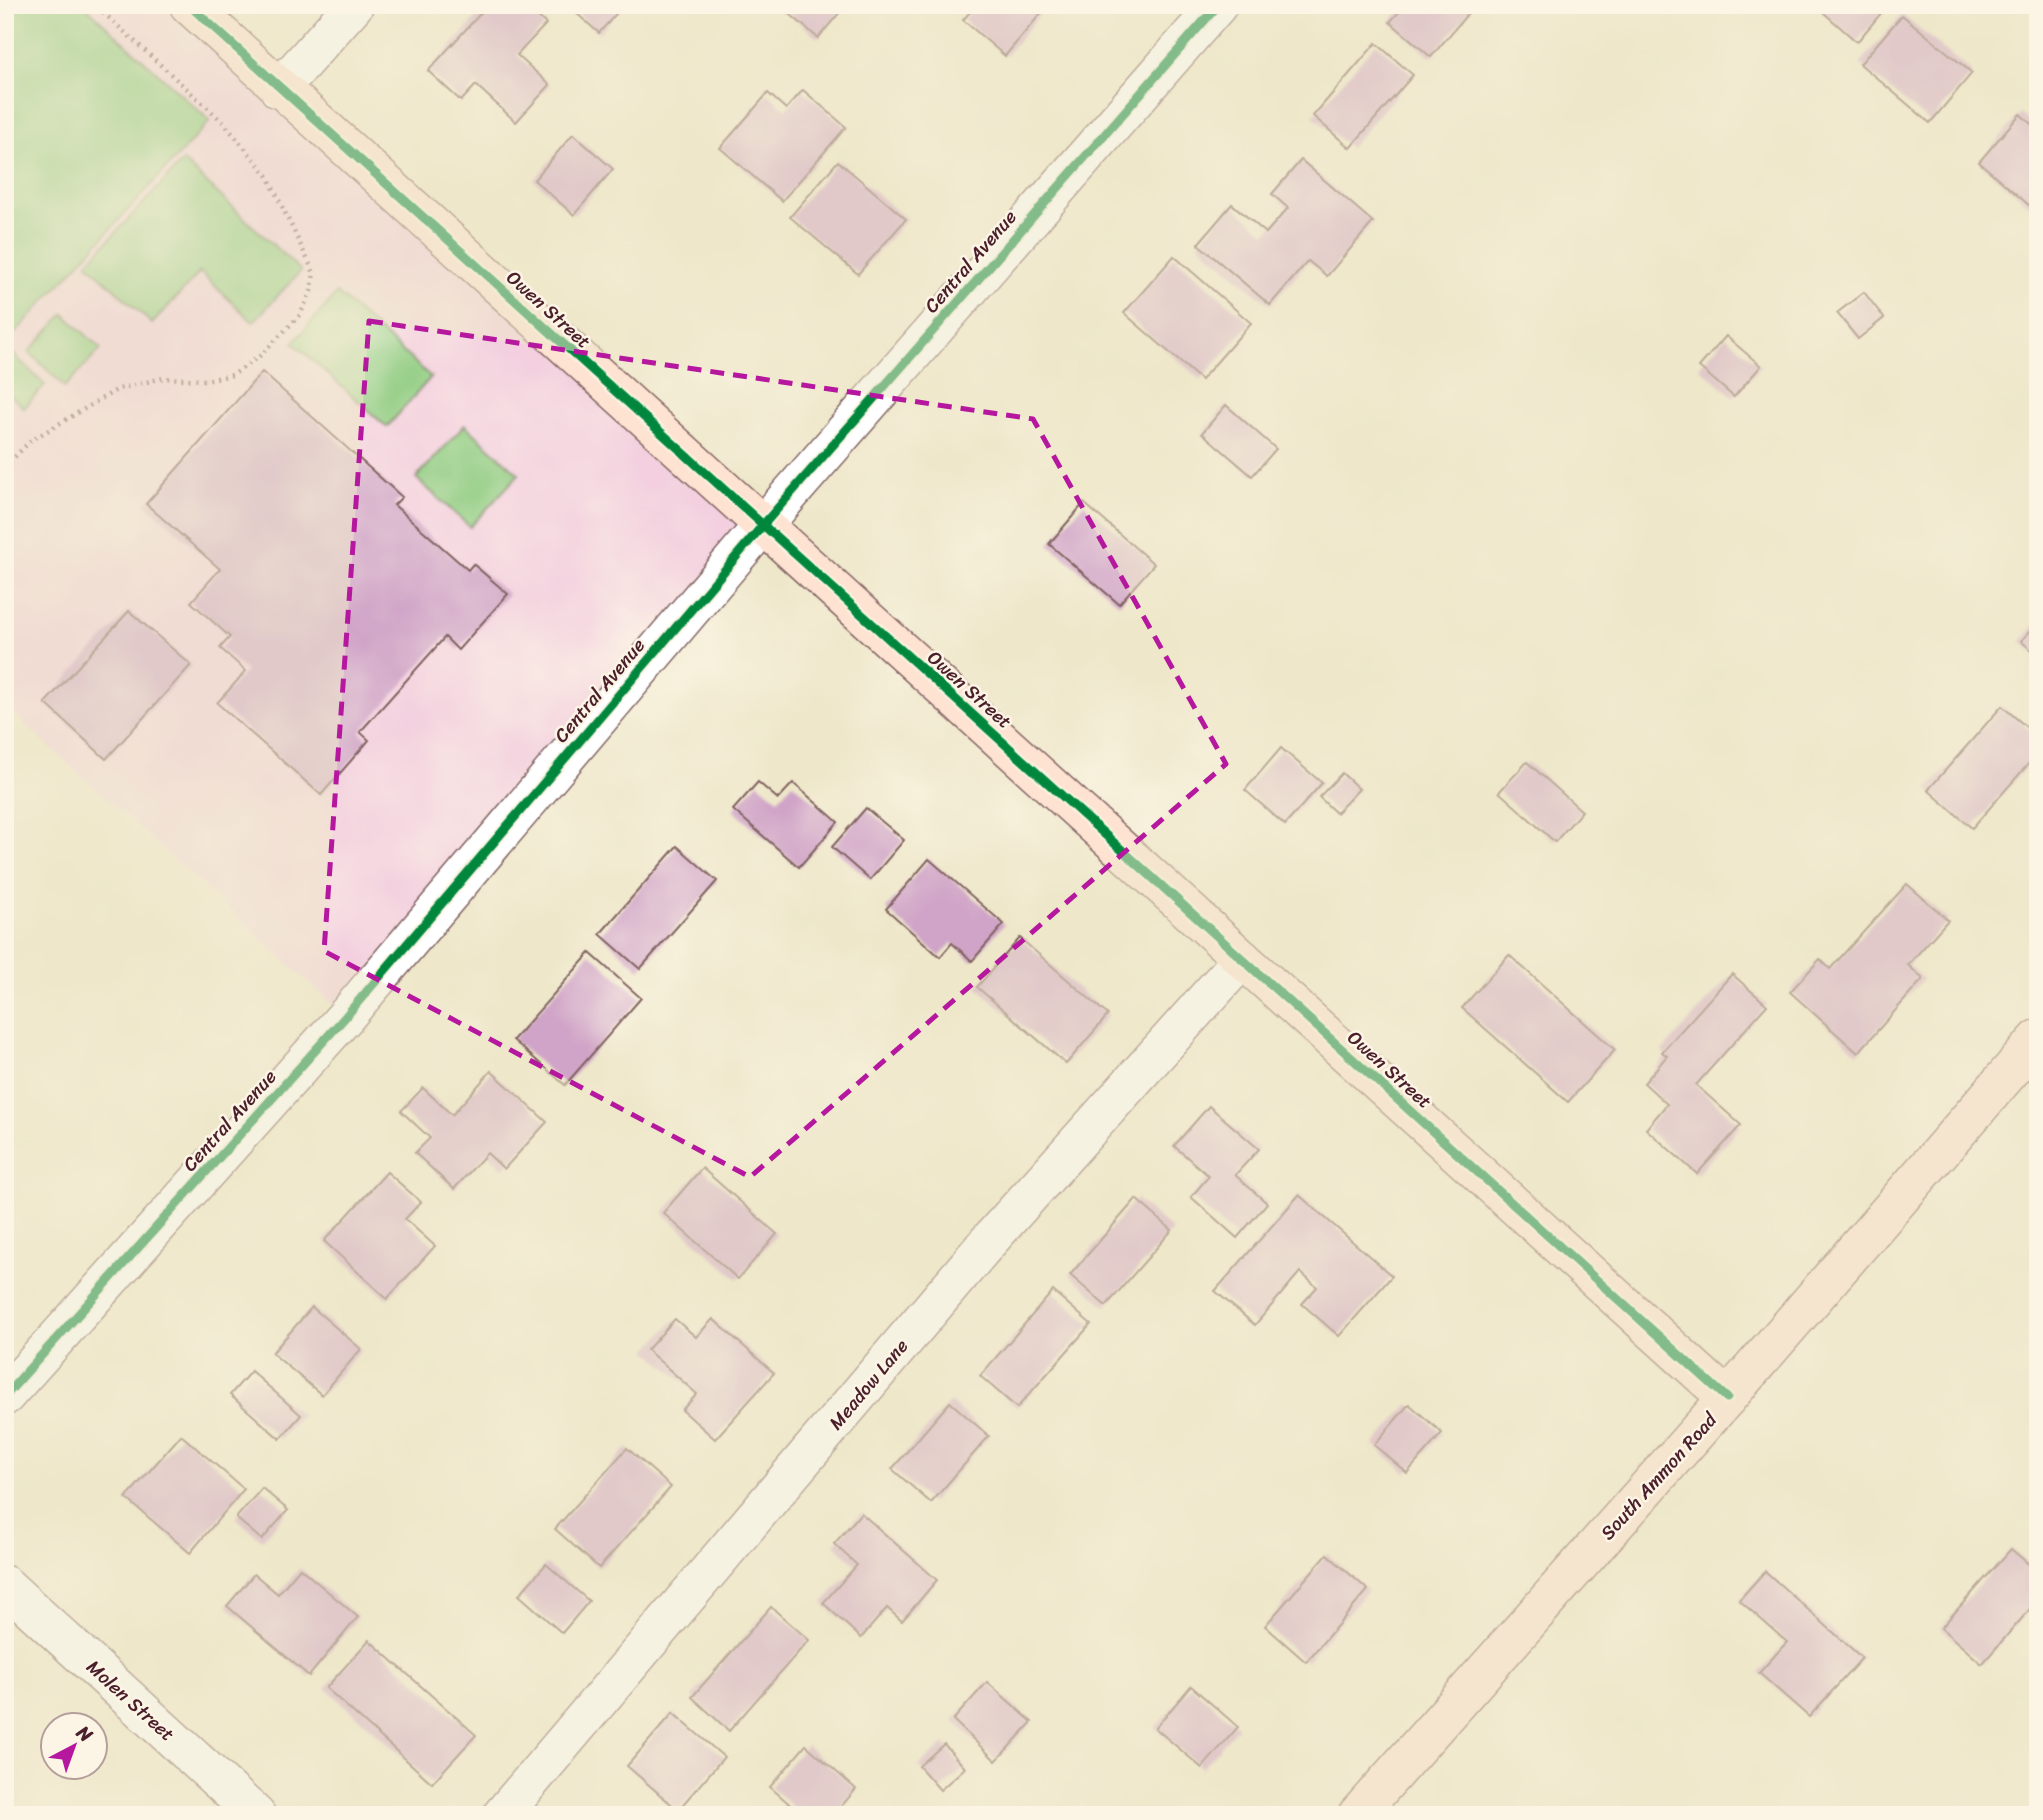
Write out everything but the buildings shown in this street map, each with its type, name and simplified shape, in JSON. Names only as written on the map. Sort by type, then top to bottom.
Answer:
[{"type":"street","name":"Owen Street","points":[[189,5],[1727,1398]]},
{"type":"street","points":[[279,89],[354,5]]},
{"type":"street","name":"Central Avenue","points":[[5,1396],[346,1016],[762,525],[1218,5]]},
{"type":"street","name":"Meadow Lane","points":[[502,1815],[987,1243],[1242,959]]},
{"type":"street","name":"South Ammon Road","points":[[1357,1815],[1727,1398],[2038,1039]]},
{"type":"street","name":"Molen Street","points":[[5,1585],[257,1815]]},
{"type":"path","points":[[5,467],[30,441],[118,389],[163,378],[206,380],[233,375],[261,355],[300,315],[311,291],[314,273],[267,175],[223,122],[95,5]]},
{"type":"highlighted area","points":[[369,321],[1033,419],[1226,764],[750,1177],[324,951]]},
{"type":"shaded area","points":[[5,5],[189,5],[763,525],[346,1016],[5,706]]},
{"type":"green space","points":[[5,5],[84,5],[210,121],[5,344]]},
{"type":"green space","points":[[183,161],[301,271],[253,322],[200,272],[152,324],[87,263]]},
{"type":"green space","points":[[337,293],[431,377],[387,427],[293,343]]},
{"type":"green space","points":[[64,314],[101,349],[65,387],[29,352]]},
{"type":"green space","points":[[7,348],[45,385],[24,408],[5,390]]},
{"type":"green space","points":[[465,425],[519,474],[470,527],[416,478]]},
{"type":"cycle path","points":[[189,5],[1727,1398]]},
{"type":"cycle path","points":[[5,1396],[346,1016],[763,525],[1218,5]]}]
